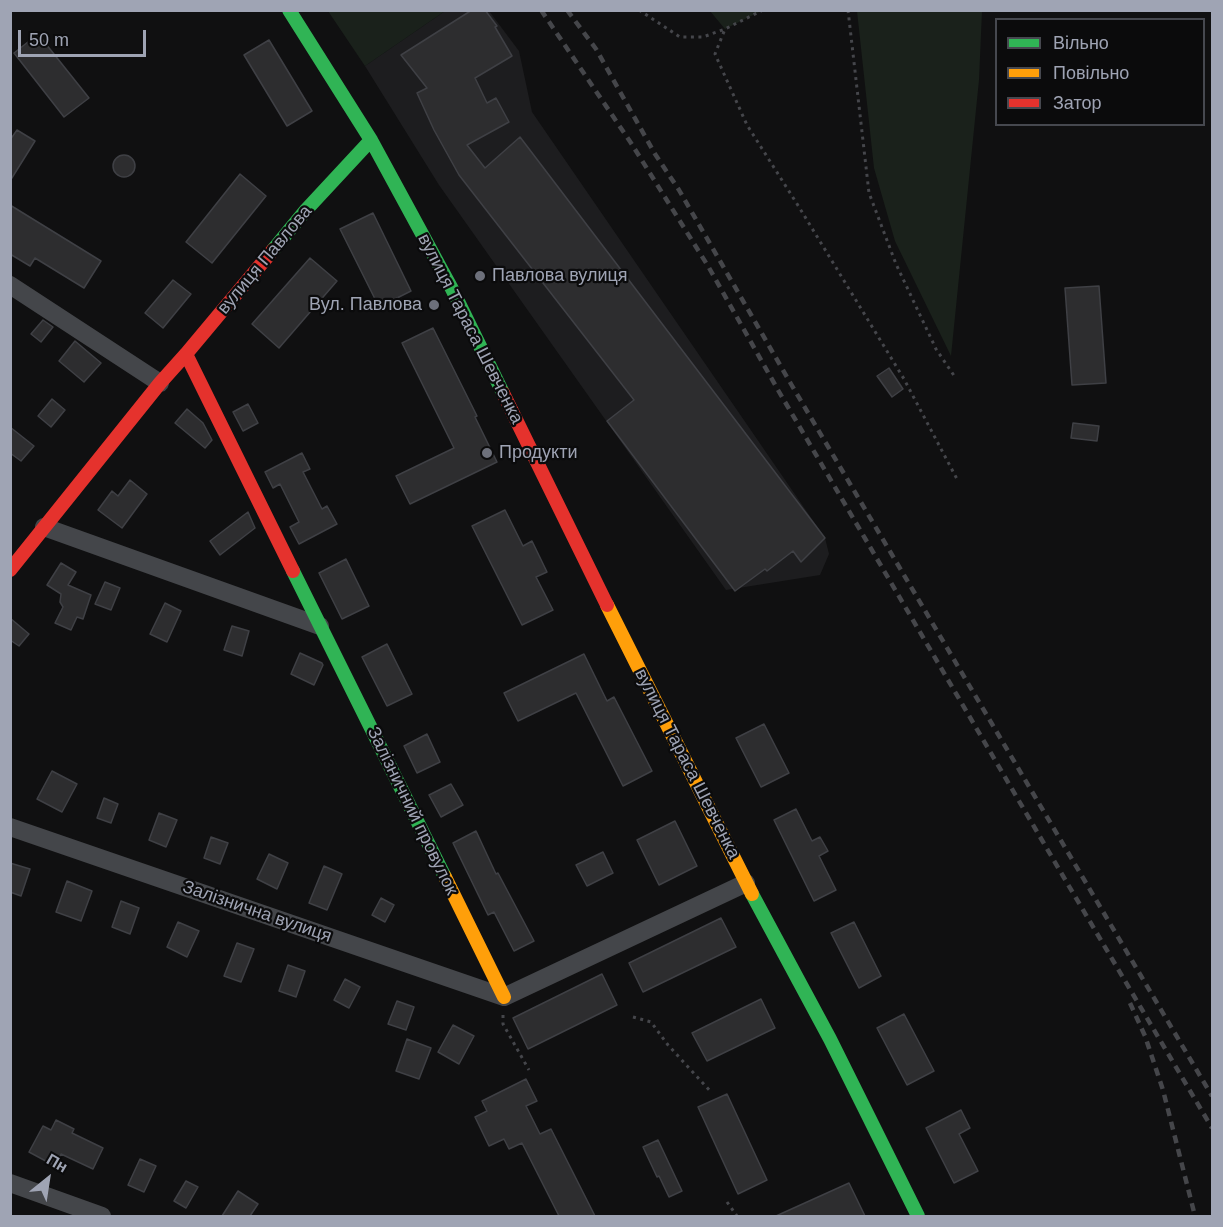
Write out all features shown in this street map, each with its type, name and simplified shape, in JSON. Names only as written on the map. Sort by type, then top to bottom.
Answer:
[{"type":"main road","name":"вулиця Тараса Шевченка","points":[[289,10],[371,140],[452,289],[746,883],[830,1039],[918,1216]]},
{"type":"main road","name":"вулиця Павлова","points":[[10,570],[160,383],[306,210],[371,140]]},
{"type":"main road","name":"Залізничний провулок","points":[[186,354],[504,997]]},
{"type":"street","points":[[10,285],[160,383]]},
{"type":"street","points":[[44,528],[320,626]]},
{"type":"street","name":"Залізнична вулиця","points":[[10,827],[504,997]]},
{"type":"street","points":[[504,997],[746,883]]},
{"type":"street","points":[[10,1183],[102,1216]]},
{"type":"path","points":[[639,10],[680,37],[703,37],[763,10]]},
{"type":"path","points":[[848,10],[869,192],[896,264],[936,349],[956,376]]},
{"type":"path","points":[[725,29],[715,54],[747,125],[904,379],[958,481]]},
{"type":"path","points":[[504,997],[503,1024],[529,1070]]},
{"type":"path","points":[[633,1017],[651,1022],[668,1045],[711,1092]]},
{"type":"path","points":[[727,1202],[737,1216]]},
{"type":"shaded area","points":[[328,11],[445,11],[365,66]]},
{"type":"shaded area","points":[[445,11],[489,11],[519,51],[532,112],[825,538],[829,554],[820,575],[726,590],[439,185],[365,66]]},
{"type":"shaded area","points":[[710,11],[761,11],[725,29]]},
{"type":"shaded area","points":[[857,11],[982,11],[979,80],[951,356],[895,241],[874,168]]},
{"type":"building","points":[[472,10],[485,10],[497,26],[495,27],[512,56],[475,78],[487,103],[496,98],[509,122],[467,145],[485,168],[520,137],[825,538],[801,562],[793,551],[735,591],[607,421],[634,400],[459,175],[417,93],[427,88],[401,55]]},
{"type":"building","points":[[38,34],[89,98],[64,117],[14,53]]},
{"type":"building","points":[[269,40],[312,111],[287,126],[244,55]]},
{"type":"building","points":[[17,130],[35,141],[10,181],[10,140]]},
{"type":"building","points":[[120,155],[128,155],[135,162],[135,170],[128,177],[120,177],[113,170],[113,162]]},
{"type":"building","points":[[240,174],[266,196],[212,263],[186,242]]},
{"type":"building","points":[[10,205],[101,261],[84,288],[35,258],[30,266],[10,254]]},
{"type":"building","points":[[373,213],[411,291],[379,307],[340,229]]},
{"type":"building","points":[[310,258],[337,281],[279,348],[252,324]]},
{"type":"building","points":[[173,280],[191,294],[163,328],[145,313]]},
{"type":"building","points":[[1099,286],[1106,383],[1072,385],[1065,288]]},
{"type":"building","points":[[43,320],[53,327],[41,342],[31,334]]},
{"type":"building","points":[[433,328],[497,462],[410,504],[396,476],[454,448],[402,343]]},
{"type":"building","points":[[75,341],[101,363],[84,382],[59,361]]},
{"type":"building","points":[[889,368],[903,389],[892,397],[877,376]]},
{"type":"building","points":[[52,399],[65,410],[51,427],[38,416]]},
{"type":"building","points":[[248,404],[258,423],[243,431],[233,412]]},
{"type":"building","points":[[187,409],[203,423],[212,440],[205,448],[175,423]]},
{"type":"building","points":[[1073,423],[1099,426],[1097,441],[1071,438]]},
{"type":"building","points":[[10,427],[34,446],[21,461],[10,453]]},
{"type":"building","points":[[302,453],[310,469],[303,472],[322,509],[327,506],[337,524],[299,544],[290,527],[299,522],[280,484],[273,488],[265,472]]},
{"type":"building","points":[[130,480],[147,494],[122,528],[98,510],[112,491],[118,496]]},
{"type":"building","points":[[505,510],[523,546],[532,541],[547,572],[536,577],[553,610],[522,625],[472,526]]},
{"type":"building","points":[[248,512],[255,528],[220,555],[210,541]]},
{"type":"building","points":[[346,559],[369,606],[342,619],[319,573]]},
{"type":"building","points":[[61,563],[76,572],[68,585],[91,595],[83,619],[77,617],[71,630],[55,623],[63,607],[60,602],[61,594],[47,585]]},
{"type":"building","points":[[105,582],[120,588],[111,610],[95,604]]},
{"type":"building","points":[[165,603],[181,611],[167,642],[150,634]]},
{"type":"building","points":[[10,618],[29,634],[19,646],[10,640]]},
{"type":"building","points":[[232,626],[249,631],[242,656],[224,650]]},
{"type":"building","points":[[387,644],[412,694],[387,706],[362,657]]},
{"type":"building","points":[[300,653],[323,665],[314,685],[291,674]]},
{"type":"building","points":[[584,654],[607,701],[614,697],[652,771],[623,786],[576,693],[518,721],[504,693]]},
{"type":"building","points":[[764,724],[789,773],[761,787],[736,738]]},
{"type":"building","points":[[427,734],[440,762],[417,773],[404,746]]},
{"type":"building","points":[[52,771],[77,784],[62,812],[37,799]]},
{"type":"building","points":[[451,784],[463,805],[441,817],[429,795]]},
{"type":"building","points":[[104,798],[118,804],[111,823],[97,818]]},
{"type":"building","points":[[796,809],[812,841],[820,837],[828,851],[819,856],[836,890],[814,901],[774,820]]},
{"type":"building","points":[[159,813],[177,820],[166,847],[149,840]]},
{"type":"building","points":[[675,821],[697,866],[659,885],[637,840]]},
{"type":"building","points":[[476,831],[496,874],[498,873],[534,941],[514,951],[494,912],[488,915],[453,843]]},
{"type":"building","points":[[211,837],[228,843],[220,864],[204,858]]},
{"type":"building","points":[[603,852],[613,873],[587,886],[576,865]]},
{"type":"building","points":[[269,854],[288,863],[277,889],[257,879]]},
{"type":"building","points":[[10,863],[30,869],[21,896],[10,892]]},
{"type":"building","points":[[324,866],[342,874],[327,910],[309,903]]},
{"type":"building","points":[[67,881],[92,891],[81,921],[56,912]]},
{"type":"building","points":[[381,898],[394,905],[385,922],[372,915]]},
{"type":"building","points":[[121,901],[139,908],[130,934],[112,927]]},
{"type":"building","points":[[721,918],[736,947],[643,992],[629,963]]},
{"type":"building","points":[[178,922],[199,931],[187,957],[167,947]]},
{"type":"building","points":[[854,922],[881,976],[859,988],[831,933]]},
{"type":"building","points":[[237,943],[254,949],[241,982],[224,976]]},
{"type":"building","points":[[288,965],[305,971],[296,997],[279,991]]},
{"type":"building","points":[[602,974],[617,1005],[528,1049],[513,1018]]},
{"type":"building","points":[[345,979],[360,987],[349,1008],[334,1000]]},
{"type":"building","points":[[761,999],[775,1028],[707,1061],[692,1033]]},
{"type":"building","points":[[397,1001],[414,1007],[406,1030],[388,1024]]},
{"type":"building","points":[[904,1014],[934,1071],[907,1085],[877,1028]]},
{"type":"building","points":[[453,1025],[474,1036],[459,1064],[438,1052]]},
{"type":"building","points":[[407,1039],[431,1048],[419,1079],[396,1071]]},
{"type":"building","points":[[526,1079],[537,1101],[526,1106],[540,1134],[551,1129],[595,1216],[559,1216],[522,1143],[509,1149],[504,1139],[489,1146],[475,1117],[487,1111],[482,1101]]},
{"type":"building","points":[[727,1094],[767,1180],[738,1194],[698,1107]]},
{"type":"building","points":[[961,1110],[970,1128],[959,1134],[978,1171],[954,1183],[926,1128]]},
{"type":"building","points":[[56,1120],[74,1129],[72,1133],[103,1148],[93,1169],[61,1154],[55,1166],[29,1152],[43,1126],[51,1130]]},
{"type":"building","points":[[658,1140],[682,1191],[669,1197],[643,1147]]},
{"type":"building","points":[[140,1159],[156,1166],[144,1192],[128,1185]]},
{"type":"building","points":[[186,1181],[198,1187],[186,1208],[174,1201]]},
{"type":"building","points":[[849,1183],[865,1216],[776,1216]]},
{"type":"building","points":[[238,1191],[258,1204],[250,1216],[222,1216]]},
{"type":"railway","points":[[541,10],[631,143],[708,266],[778,390],[1212,1128]]},
{"type":"railway","points":[[567,10],[596,49],[655,154],[679,190],[791,384],[1212,1096]]},
{"type":"railway","points":[[1130,1003],[1145,1036],[1163,1090],[1195,1216]]},
{"type":"traffic: fast","points":[[289,10],[371,140],[452,289],[503,393]]},
{"type":"traffic: fast","points":[[273,250],[306,210],[371,140]]},
{"type":"traffic: fast","points":[[293,571],[445,877]]},
{"type":"traffic: fast","points":[[752,894],[830,1039],[918,1216]]},
{"type":"traffic: slow","points":[[607,605],[752,894]]},
{"type":"traffic: slow","points":[[445,877],[504,997]]},
{"type":"traffic: jam","points":[[10,570],[160,383],[273,250]]},
{"type":"traffic: jam","points":[[186,354],[293,571]]},
{"type":"traffic: jam","points":[[503,393],[607,605]]},
{"type":"place","name":"Павлова вулиця","points":[[480,276]]},
{"type":"place","name":"Вул. Павлова","points":[[434,305]]},
{"type":"place","name":"Продукти","points":[[487,453]]}]
